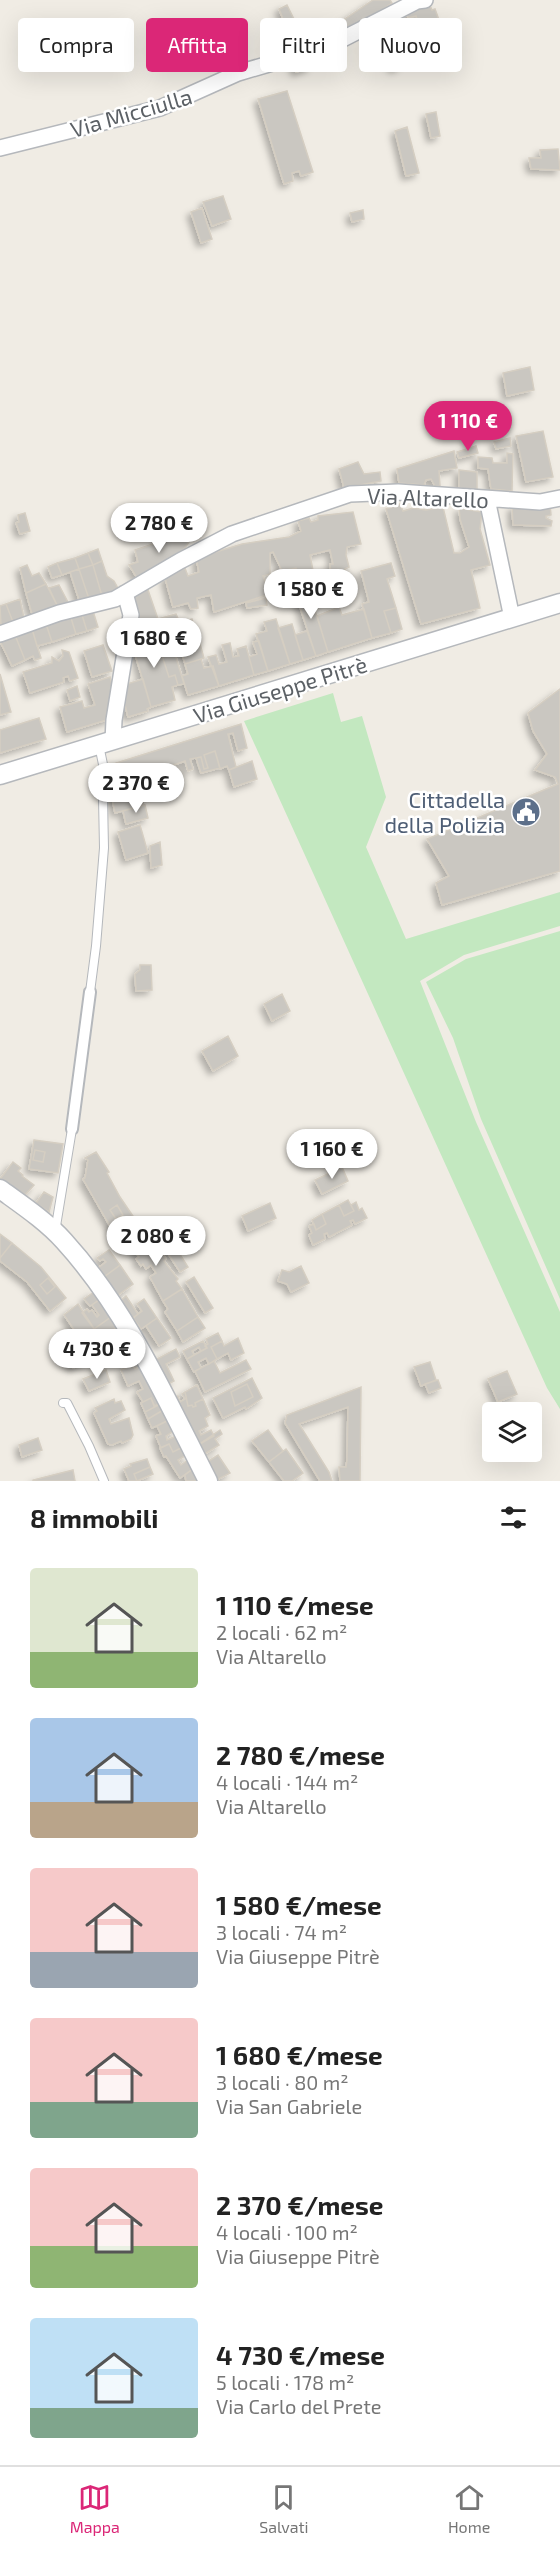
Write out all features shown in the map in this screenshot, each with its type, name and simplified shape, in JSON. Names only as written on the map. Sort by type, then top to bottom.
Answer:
[{"type":"street","name":"Via Micciulla","points":[[0,148],[160,108],[238,74],[327,47],[369,24],[417,1],[425,0]]},
{"type":"street","name":"Via Altarello","points":[[0,634],[59,613],[115,599],[232,534],[350,494],[398,492],[540,502],[560,498]]},
{"type":"street","points":[[487,499],[512,618]]},
{"type":"street","points":[[106,743],[114,720],[131,615],[125,593]]},
{"type":"street","name":"Via Giuseppe Pitrè","points":[[0,776],[560,603]]},
{"type":"street","points":[[72,1129],[90,992]]},
{"type":"street","points":[[0,1189],[55,1233],[89,1271],[141,1351],[208,1481]]},
{"type":"lane","points":[[90,992],[104,848],[106,743]]},
{"type":"lane","points":[[55,1233],[72,1129]]},
{"type":"lane","points":[[63,1402],[67,1403],[76,1420],[104,1481]]},
{"type":"green space","points":[[333,693],[341,722],[362,716],[386,797],[366,847],[406,939],[560,892],[560,926],[464,955],[420,981],[476,1122],[560,1312],[560,1409],[547,1388],[244,721]]},
{"type":"green space","points":[[560,931],[560,1299],[481,1119],[453,1038],[426,982],[466,959]]},
{"type":"building","points":[[373,0],[390,0],[392,3],[370,18],[359,18],[359,26],[347,34],[346,18]]},
{"type":"building","points":[[429,3],[432,10],[435,9],[438,18],[417,18],[416,16],[408,18],[406,10]]},
{"type":"building","points":[[287,5],[294,18],[283,18],[279,9]]},
{"type":"building","points":[[287,91],[313,172],[301,176],[299,171],[292,173],[293,181],[284,184],[258,99]]},
{"type":"building","points":[[436,112],[440,136],[431,138],[426,114]]},
{"type":"building","points":[[407,127],[419,173],[406,176],[395,131]]},
{"type":"building","points":[[558,149],[560,170],[531,169],[529,158],[541,158],[540,150]]},
{"type":"building","points":[[223,196],[231,219],[212,226],[203,202]]},
{"type":"building","points":[[202,208],[212,239],[201,243],[191,212]]},
{"type":"building","points":[[363,210],[364,219],[352,222],[350,213]]},
{"type":"building","points":[[530,367],[534,390],[507,396],[503,373]]},
{"type":"building","points":[[543,431],[553,477],[526,482],[516,436]]},
{"type":"building","points":[[510,438],[511,446],[496,449],[494,442]]},
{"type":"building","points":[[476,446],[478,453],[459,458],[457,452]]},
{"type":"building","points":[[454,451],[457,468],[439,471],[440,486],[435,486],[431,479],[426,480],[424,485],[399,483],[397,469]]},
{"type":"building","points":[[507,453],[513,454],[512,491],[491,489],[488,469],[478,468],[478,457],[492,458],[493,463],[507,463]]},
{"type":"building","points":[[358,462],[364,474],[380,472],[381,481],[344,488],[339,469]]},
{"type":"building","points":[[459,470],[477,472],[477,490],[459,488]]},
{"type":"building","points":[[400,504],[403,511],[413,508],[426,510],[443,507],[454,553],[460,553],[469,547],[459,508],[482,512],[480,529],[490,565],[471,570],[480,608],[421,624],[386,509]]},
{"type":"building","points":[[550,504],[551,515],[546,518],[552,521],[551,526],[513,525],[512,507]]},
{"type":"building","points":[[353,512],[361,544],[347,547],[349,567],[344,573],[331,575],[330,564],[333,564],[330,550],[310,555],[315,581],[304,584],[296,568],[282,571],[273,552],[270,553],[270,574],[263,576],[270,594],[214,612],[211,595],[197,598],[198,608],[191,609],[188,603],[173,607],[165,578],[185,568],[188,576],[199,572],[196,558],[242,544],[289,537],[301,531],[298,521],[309,518],[311,522],[318,520],[318,516]]},
{"type":"building","points":[[25,513],[30,531],[20,534],[16,523],[19,522],[18,515]]},
{"type":"building","points":[[186,533],[189,542],[179,556],[137,578],[129,565],[138,562],[135,550]]},
{"type":"building","points":[[98,549],[102,561],[93,565],[88,553]]},
{"type":"building","points":[[88,553],[93,565],[79,569],[75,558]]},
{"type":"building","points":[[75,558],[79,569],[62,575],[57,563]]},
{"type":"building","points":[[102,561],[107,576],[114,581],[119,590],[102,596],[93,565]]},
{"type":"building","points":[[57,563],[62,575],[52,578],[48,567]]},
{"type":"building","points":[[391,563],[395,576],[387,579],[396,608],[384,611],[391,633],[372,638],[362,604],[369,602],[361,571]]},
{"type":"building","points":[[27,565],[32,576],[39,573],[46,584],[26,593],[20,568]]},
{"type":"building","points":[[93,565],[102,596],[89,599],[79,569]]},
{"type":"building","points":[[79,569],[89,599],[80,603],[70,572]]},
{"type":"building","points":[[46,584],[58,607],[32,614],[26,593]]},
{"type":"building","points":[[59,585],[69,604],[58,607],[49,588]]},
{"type":"building","points":[[307,585],[328,652],[316,656],[294,589]]},
{"type":"building","points":[[147,587],[158,619],[176,614],[180,623],[144,634],[132,595]]},
{"type":"building","points":[[266,598],[267,605],[247,608],[246,603]]},
{"type":"building","points":[[20,599],[24,618],[13,622],[6,604]]},
{"type":"building","points":[[6,604],[13,622],[1,626],[0,606]]},
{"type":"building","points":[[339,607],[342,615],[364,609],[372,638],[328,652],[317,616]]},
{"type":"building","points":[[396,608],[402,629],[391,633],[384,611]]},
{"type":"building","points":[[93,611],[98,627],[87,631],[82,615]]},
{"type":"building","points":[[82,615],[87,631],[76,634],[71,618]]},
{"type":"building","points":[[71,618],[76,634],[52,642],[46,624]]},
{"type":"building","points":[[192,619],[200,644],[175,652],[167,627]]},
{"type":"building","points":[[276,619],[290,664],[268,671],[256,634],[267,631],[264,622]]},
{"type":"building","points":[[46,624],[52,642],[37,646],[32,629]]},
{"type":"building","points":[[292,624],[303,660],[290,664],[278,628]]},
{"type":"building","points":[[167,627],[184,684],[178,685],[175,675],[169,677],[154,631]]},
{"type":"building","points":[[32,629],[41,658],[35,660],[33,656],[25,660],[15,635]]},
{"type":"building","points":[[154,631],[169,677],[175,675],[178,685],[172,687],[175,700],[151,707],[130,638]]},
{"type":"building","points":[[307,631],[316,656],[303,660],[295,635]]},
{"type":"building","points":[[15,635],[25,660],[12,666],[0,641]]},
{"type":"building","points":[[259,641],[268,671],[254,675],[249,657],[257,654],[253,642]]},
{"type":"building","points":[[230,643],[233,657],[239,656],[237,649],[246,646],[254,675],[219,686],[208,657],[216,655],[219,664],[227,662],[222,645]]},
{"type":"building","points":[[200,644],[204,658],[185,664],[181,650]]},
{"type":"building","points":[[103,645],[112,671],[92,677],[84,651]]},
{"type":"building","points":[[62,650],[69,652],[78,678],[70,681],[68,676],[63,678],[64,682],[30,693],[23,672],[52,663],[52,657],[59,661],[63,656]]},
{"type":"building","points":[[201,659],[204,668],[213,666],[219,686],[188,695],[182,676],[188,674],[185,664]]},
{"type":"building","points":[[0,674],[11,712],[0,715]]},
{"type":"building","points":[[110,677],[114,690],[110,719],[67,732],[60,707],[82,701],[84,708],[95,705],[88,684]]},
{"type":"building","points":[[143,679],[151,707],[147,709],[148,711],[128,717],[125,705],[127,684]]},
{"type":"building","points":[[77,686],[80,697],[70,701],[67,690]]},
{"type":"building","name":"Cittadella della Polizia","points":[[560,689],[560,871],[442,905],[436,883],[449,876],[427,839],[558,784],[555,777],[535,770],[547,754],[533,731],[528,713]]},
{"type":"building","points":[[39,718],[46,739],[0,753],[0,730]]},
{"type":"building","points":[[241,724],[247,748],[238,751],[233,733],[228,734],[236,767],[229,770],[227,766],[220,769],[215,751],[204,755],[208,768],[204,769],[201,757],[190,759],[193,769],[188,771],[185,761],[171,766],[175,778],[143,784],[141,776],[130,779],[132,784],[117,788],[116,781],[121,779],[116,763]]},
{"type":"building","points":[[215,751],[220,768],[201,773],[196,758],[201,757],[204,769],[208,768],[204,755]]},
{"type":"building","points":[[252,761],[257,779],[234,787],[229,770]]},
{"type":"building","points":[[150,782],[154,792],[146,794],[143,784]]},
{"type":"building","points":[[129,788],[132,801],[141,798],[144,805],[115,813],[111,793]]},
{"type":"building","points":[[145,805],[148,818],[126,824],[123,811]]},
{"type":"building","points":[[140,825],[148,853],[126,860],[118,832]]},
{"type":"building","points":[[160,842],[162,865],[151,868],[150,846]]},
{"type":"building","points":[[140,965],[151,965],[152,990],[136,991],[135,974],[140,970]]},
{"type":"building","points":[[282,994],[290,1011],[272,1021],[264,1004]]},
{"type":"building","points":[[228,1036],[238,1056],[213,1071],[202,1051]]},
{"type":"building","points":[[34,1140],[63,1144],[58,1173],[29,1169]],"holes":[[[35,1150],[45,1152],[43,1162],[33,1160]]]},
{"type":"building","points":[[35,1150],[45,1152],[43,1162],[33,1160]]},
{"type":"building","points":[[96,1152],[109,1172],[107,1173],[120,1197],[137,1222],[115,1235],[83,1179],[88,1160],[85,1158]],"holes":[[[117,1205],[123,1215],[116,1219],[110,1210]]]},
{"type":"building","points":[[13,1162],[21,1168],[18,1171],[22,1176],[34,1185],[25,1195],[0,1179]]},
{"type":"building","points":[[342,1167],[348,1181],[322,1194],[315,1180]]},
{"type":"building","points":[[44,1192],[53,1197],[49,1212],[36,1203]]},
{"type":"building","points":[[348,1200],[354,1211],[344,1216],[339,1205]]},
{"type":"building","points":[[356,1202],[359,1210],[362,1208],[367,1218],[355,1224],[353,1220],[350,1221],[352,1225],[329,1237],[327,1233],[324,1234],[325,1239],[313,1245],[309,1235],[312,1233],[309,1226],[314,1224],[316,1230],[326,1224],[322,1214],[339,1205],[344,1216],[354,1211],[351,1205]]},
{"type":"building","points":[[270,1203],[276,1218],[248,1231],[242,1216]]},
{"type":"building","points":[[117,1205],[123,1215],[116,1219],[110,1210]]},
{"type":"building","points":[[322,1214],[326,1224],[316,1230],[312,1220]]},
{"type":"building","points":[[193,1223],[197,1231],[174,1245],[188,1267],[180,1272],[160,1241]]},
{"type":"building","points":[[146,1233],[151,1241],[154,1239],[160,1255],[162,1253],[166,1259],[164,1261],[178,1279],[176,1281],[182,1289],[163,1301],[150,1277],[156,1273],[151,1265],[146,1269],[143,1264],[141,1266],[136,1259],[139,1257],[130,1244]]},
{"type":"building","points":[[0,1234],[12,1243],[0,1258]]},
{"type":"building","points":[[12,1243],[41,1267],[66,1298],[50,1311],[27,1282],[0,1261]],"holes":[[[48,1278],[55,1287],[47,1294],[40,1285]]]},
{"type":"building","points":[[109,1250],[120,1265],[104,1277],[98,1268],[106,1262],[97,1258]]},
{"type":"building","points":[[120,1265],[133,1284],[117,1296],[104,1277]]},
{"type":"building","points":[[301,1266],[309,1283],[291,1292],[287,1284],[278,1281],[282,1270],[289,1272]]},
{"type":"building","points":[[194,1277],[213,1308],[205,1313],[186,1282]]},
{"type":"building","points":[[48,1278],[55,1287],[47,1294],[40,1285]]},
{"type":"building","points":[[182,1289],[198,1317],[177,1331],[165,1312],[168,1309],[163,1301]]},
{"type":"building","points":[[94,1292],[99,1300],[90,1306],[84,1299]]},
{"type":"building","points":[[126,1296],[138,1314],[131,1320],[118,1303]]},
{"type":"building","points":[[100,1299],[111,1317],[94,1329],[82,1313],[87,1309],[89,1312],[92,1310],[97,1317],[99,1315],[92,1305]]},
{"type":"building","points":[[144,1299],[157,1318],[141,1329],[133,1318],[142,1311],[137,1304]]},
{"type":"building","points":[[78,1304],[102,1341],[105,1339],[109,1346],[92,1356],[64,1315]]},
{"type":"building","points":[[111,1317],[118,1327],[100,1338],[94,1329]]},
{"type":"building","points":[[198,1317],[205,1328],[183,1342],[177,1331]]},
{"type":"building","points":[[157,1318],[171,1338],[159,1346],[146,1326]]},
{"type":"building","points":[[121,1331],[129,1345],[110,1356],[106,1348],[109,1346],[105,1339],[102,1341],[100,1338],[108,1333],[110,1337]]},
{"type":"building","points":[[218,1333],[222,1341],[211,1347],[217,1359],[209,1364],[206,1358],[198,1362],[201,1368],[194,1372],[187,1359],[207,1348],[206,1339]]},
{"type":"building","points":[[238,1338],[244,1353],[231,1360],[228,1353],[217,1359],[211,1347],[222,1341],[224,1346]]},
{"type":"building","points":[[203,1341],[207,1348],[201,1351],[199,1347],[192,1351],[194,1355],[187,1359],[183,1351]]},
{"type":"building","points":[[176,1349],[180,1357],[166,1364],[174,1381],[167,1385],[155,1360]]},
{"type":"building","points":[[81,1350],[88,1359],[73,1368],[66,1359]]},
{"type":"building","points":[[137,1350],[144,1364],[135,1369],[133,1365],[130,1367],[125,1357]]},
{"type":"building","points":[[246,1360],[251,1369],[205,1392],[195,1371],[214,1361],[220,1373]]},
{"type":"building","points":[[430,1362],[436,1380],[421,1386],[414,1367]]},
{"type":"building","points":[[145,1364],[162,1403],[154,1406],[151,1398],[143,1402],[137,1392],[143,1389],[139,1381],[128,1386],[121,1370],[133,1365],[135,1369]]},
{"type":"building","points":[[106,1370],[110,1382],[89,1391],[83,1379]]},
{"type":"building","points":[[507,1371],[517,1394],[498,1402],[488,1379]]},
{"type":"building","points":[[252,1378],[262,1398],[246,1409],[245,1407],[223,1418],[213,1398]],"holes":[[[247,1384],[253,1397],[235,1406],[231,1392]]]},
{"type":"building","points":[[438,1380],[441,1388],[429,1393],[425,1384]]},
{"type":"building","points":[[247,1384],[253,1397],[235,1406],[231,1392]]},
{"type":"building","points":[[197,1385],[203,1399],[195,1403],[196,1406],[188,1406],[185,1392]]},
{"type":"building","points":[[361,1387],[360,1481],[340,1481],[339,1467],[346,1467],[347,1460],[348,1407],[299,1424],[329,1472],[332,1481],[320,1481],[285,1423],[287,1415]]},
{"type":"building","points":[[185,1392],[188,1406],[196,1406],[195,1403],[203,1399],[210,1415],[205,1418],[208,1426],[199,1431],[201,1435],[211,1430],[214,1436],[195,1447],[172,1398],[178,1396],[180,1402],[185,1399],[182,1394]]},
{"type":"building","points":[[151,1398],[155,1407],[145,1412],[141,1403]]},
{"type":"building","points":[[114,1399],[115,1403],[121,1401],[125,1410],[109,1419],[111,1424],[129,1418],[133,1435],[131,1439],[112,1445],[108,1444],[94,1413],[97,1411],[95,1408]]},
{"type":"building","points":[[162,1403],[165,1409],[148,1419],[145,1412]]},
{"type":"building","points":[[165,1409],[169,1420],[152,1428],[148,1419]]},
{"type":"building","points":[[169,1420],[174,1431],[166,1436],[167,1440],[176,1436],[181,1448],[173,1452],[169,1444],[161,1448],[156,1436],[161,1434],[157,1426]]},
{"type":"building","points":[[220,1430],[222,1434],[215,1439],[219,1445],[200,1457],[195,1447]]},
{"type":"building","points":[[268,1430],[283,1451],[269,1462],[252,1441]]},
{"type":"building","points":[[38,1438],[42,1450],[22,1457],[19,1445]]},
{"type":"building","points":[[169,1444],[173,1452],[181,1448],[185,1456],[178,1460],[181,1465],[189,1459],[194,1468],[180,1478],[160,1448]]},
{"type":"building","points":[[286,1449],[303,1473],[292,1481],[284,1481],[269,1462]]},
{"type":"building","points":[[218,1455],[230,1473],[215,1481],[204,1464]]},
{"type":"building","points":[[147,1459],[150,1467],[134,1474],[137,1481],[129,1481],[124,1469],[131,1466],[130,1464]]},
{"type":"building","points":[[150,1467],[153,1474],[137,1481],[134,1474]]},
{"type":"building","points":[[194,1468],[202,1481],[186,1481],[185,1475]]},
{"type":"building","points":[[73,1470],[75,1481],[33,1481],[33,1480]]},
{"type":"place","name":"Cittadella della Polizia","points":[[526,812]]}]
